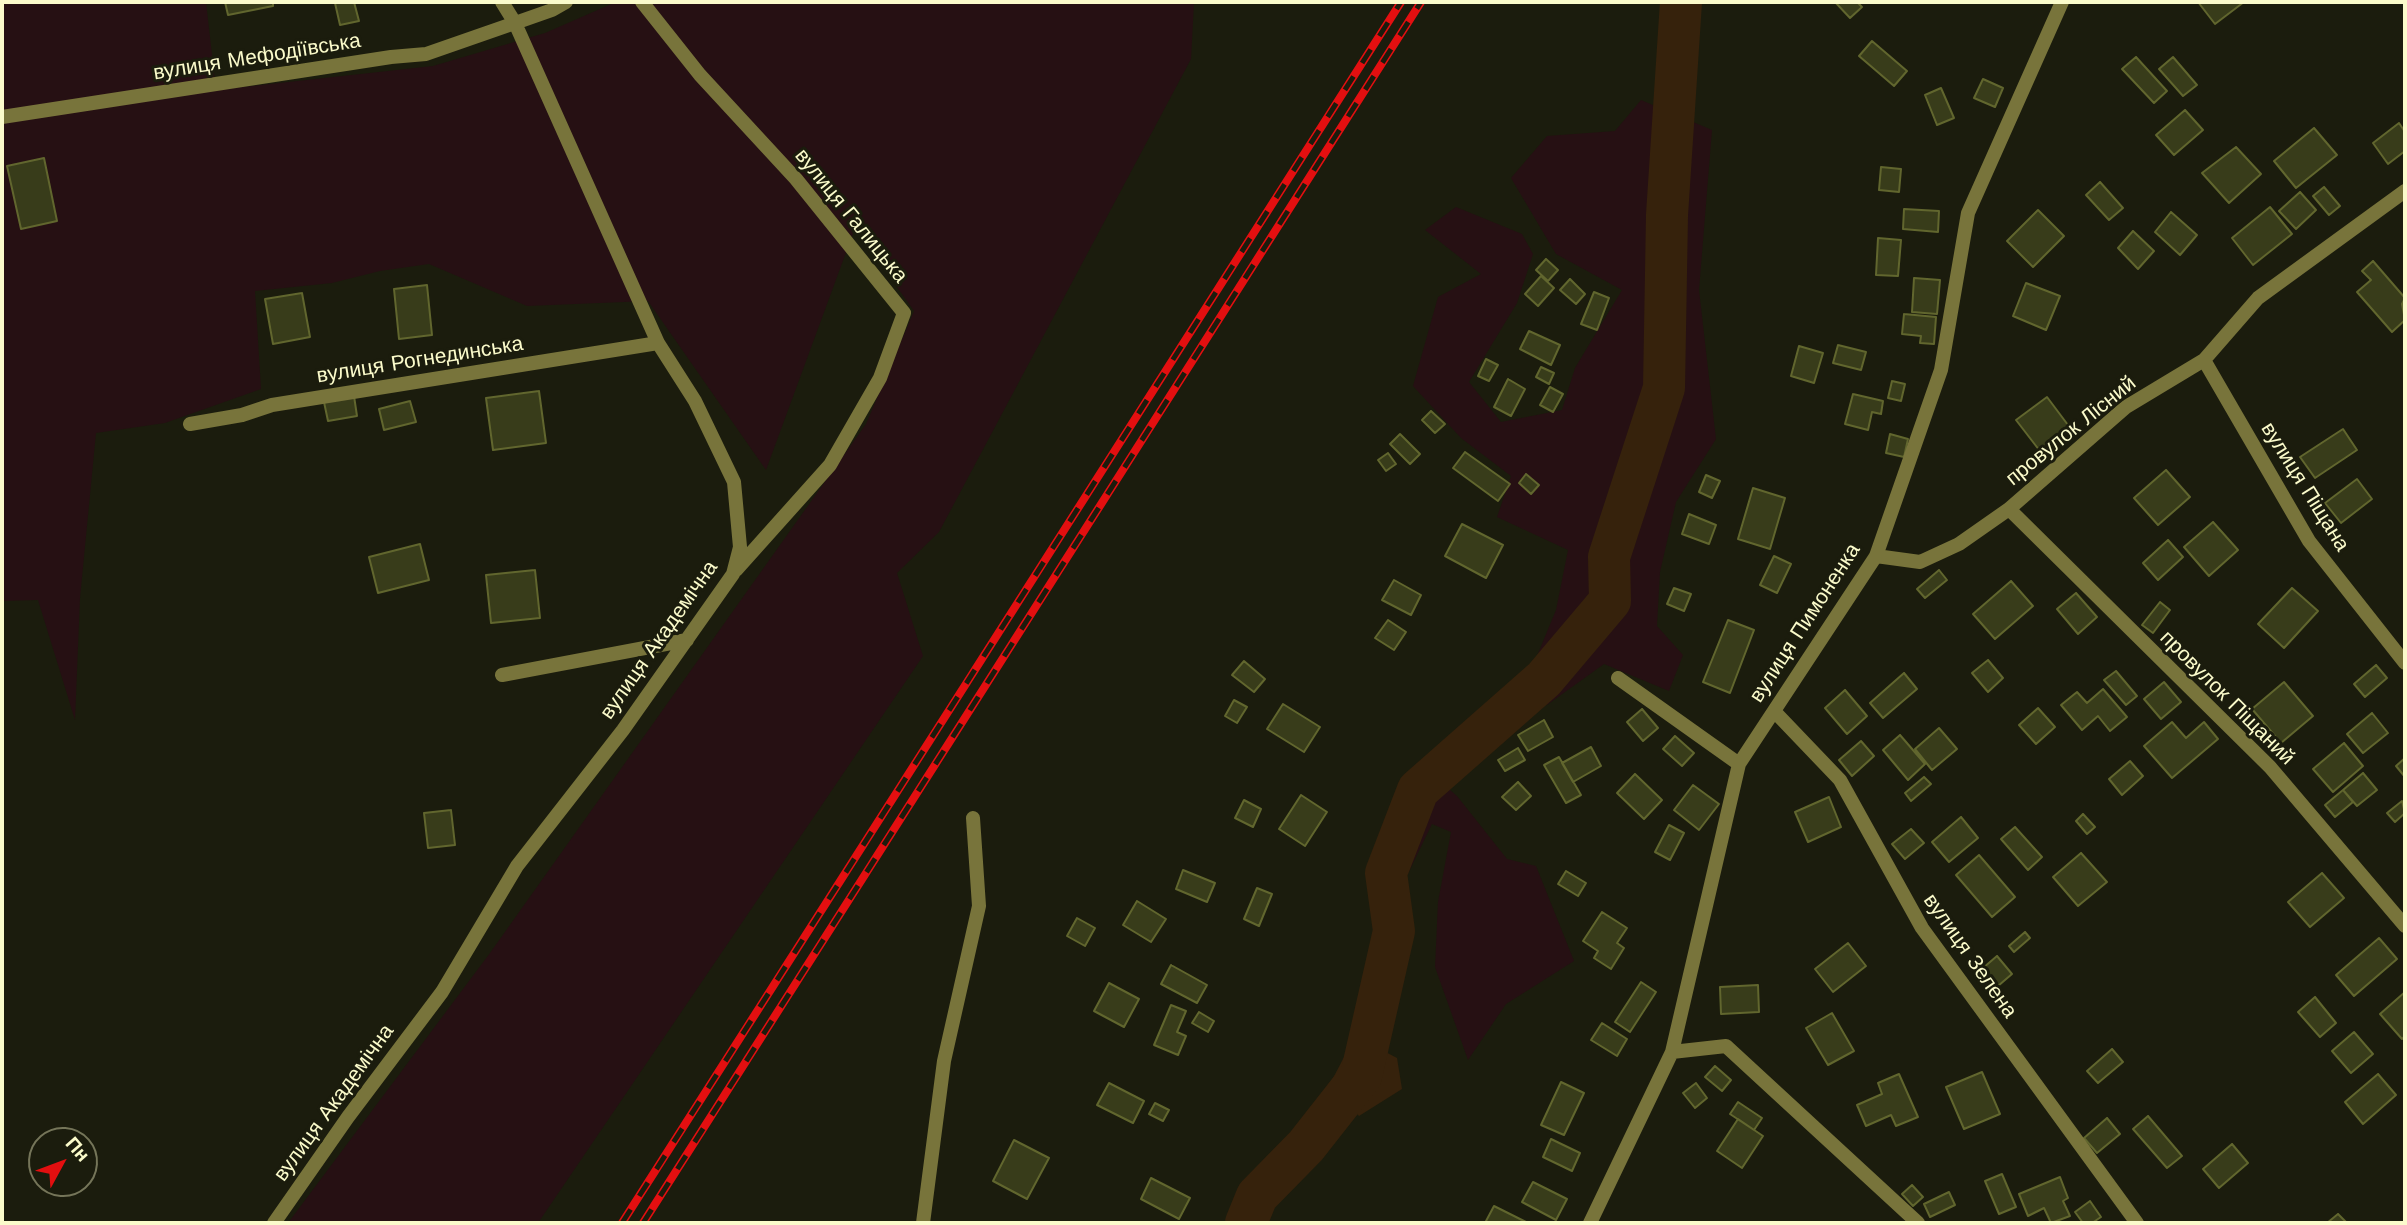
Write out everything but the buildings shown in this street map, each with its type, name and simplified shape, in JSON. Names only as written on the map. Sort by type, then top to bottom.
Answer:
[{"type":"street","points":[[502,2],[515,23],[566,2]]},
{"type":"street","name":"вулиця Галицька","points":[[642,2],[700,75],[796,179],[904,313],[880,378],[830,465],[733,574]]},
{"type":"street","name":"вулиця Пимоненка","points":[[1590,1223],[1671,1052],[1739,764],[1876,556],[1941,370],[1968,213],[2062,2]]},
{"type":"street","name":"вулиця Мефодіївська","points":[[2,117],[391,57],[426,54],[515,23]]},
{"type":"street","name":"вулиця Академічна","points":[[274,1223],[348,1117],[442,992],[517,866],[623,730],[733,574],[740,547],[734,482],[695,401],[658,343],[515,23]]},
{"type":"street","name":"провулок Лісний","points":[[1876,556],[1920,562],[1959,544],[2009,509],[2126,407],[2204,360],[2258,298],[2405,191]]},
{"type":"street","name":"вулиця Рогнединська","points":[[190,424],[285,403],[658,343]]},
{"type":"street","name":"вулиця Піщана","points":[[2204,360],[2309,541],[2405,663]]},
{"type":"street","name":"провулок Піщаний","points":[[2009,509],[2270,767],[2405,926]]},
{"type":"street","points":[[502,675],[687,640]]},
{"type":"street","points":[[1618,678],[1739,764]]},
{"type":"street","name":"вулиця Зелена","points":[[1774,711],[1840,780],[1922,928],[2137,1223]]},
{"type":"street","points":[[923,1223],[944,1061],[979,906],[973,818]]},
{"type":"street","points":[[1671,1052],[1726,1046],[1918,1223]]},
{"type":"shaded area","points":[[2,2],[206,2],[216,90],[433,66],[545,33],[616,2],[1194,2],[1191,59],[939,532],[897,573],[923,656],[538,1223],[288,1223],[490,953],[866,424],[914,311],[855,228],[766,470],[648,301],[527,306],[429,264],[380,271],[332,283],[255,291],[261,389],[165,423],[96,433],[80,598],[75,720],[38,600],[2,601]]},
{"type":"shaded area","points":[[1641,100],[1712,130],[1699,290],[1716,439],[1676,502],[1660,572],[1657,626],[1683,655],[1669,691],[1604,664],[1547,705],[1532,668],[1556,610],[1568,550],[1497,517],[1511,476],[1461,438],[1413,386],[1438,297],[1481,274],[1425,230],[1456,207],[1522,234],[1533,254],[1517,303],[1469,382],[1501,422],[1562,410],[1575,368],[1622,290],[1556,254],[1511,178],[1547,136],[1615,131]]},
{"type":"shaded area","points":[[1421,765],[1457,796],[1507,859],[1536,866],[1574,961],[1506,1004],[1468,1060],[1435,967],[1438,902],[1451,832],[1432,824],[1400,890],[1379,851]]},
{"type":"shaded area","points":[[1355,1036],[1397,1058],[1402,1089],[1359,1116],[1330,1084]]},
{"type":"waterway","points":[[1246,1223],[1257,1196],[1306,1146],[1361,1076],[1394,931],[1386,873],[1418,790],[1544,679],[1610,601],[1609,557],[1664,388],[1667,215],[1681,2]]},
{"type":"railway","points":[[622,1223],[1401,2]]},
{"type":"railway","points":[[643,1223],[1421,2]]}]
